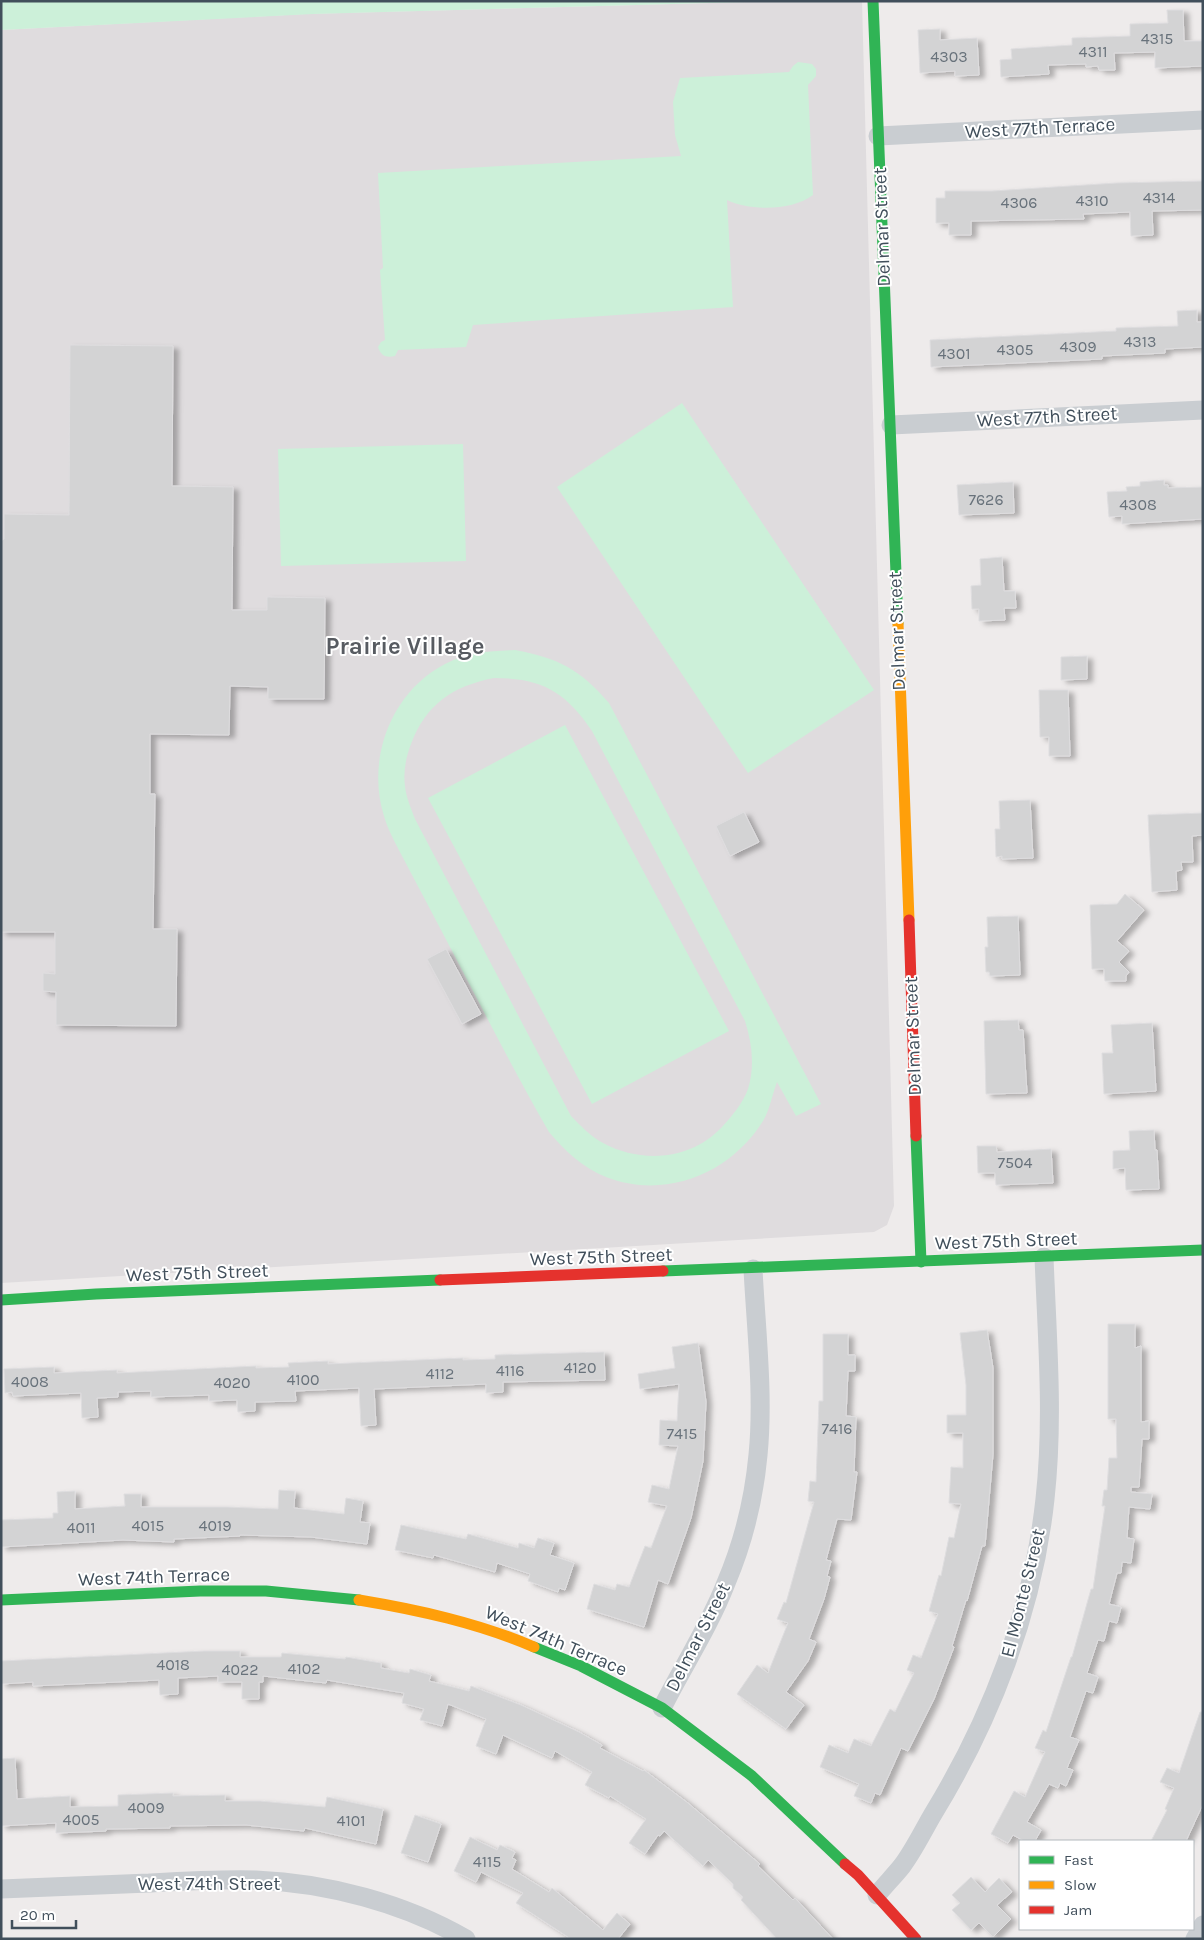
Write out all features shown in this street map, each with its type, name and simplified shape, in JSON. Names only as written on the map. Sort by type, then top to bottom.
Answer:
[{"type":"street","name":"Delmar Street","points":[[873,1],[891,425],[921,1262]]},
{"type":"street","name":"West 77th Terrace","points":[[878,136],[1203,120]]},
{"type":"street","name":"West 77th Street","points":[[891,425],[1203,410]]},
{"type":"street","name":"West 75th Street","points":[[1,1300],[96,1294],[1203,1250]]},
{"type":"street","name":"El Monte Street","points":[[877,1895],[902,1865],[945,1795],[989,1709],[1013,1645],[1032,1576],[1045,1500],[1050,1416],[1044,1257]]},
{"type":"street","name":"Delmar Street","points":[[662,1708],[709,1624],[727,1582],[747,1520],[758,1455],[760,1410],[754,1268]]},
{"type":"street","name":"West 74th Terrace","points":[[1,1600],[200,1591],[266,1591],[344,1597],[403,1607],[461,1621],[521,1641],[581,1666],[662,1708],[752,1776],[877,1895],[916,1939]]},
{"type":"street","name":"West 74th Street","points":[[1,1890],[256,1880],[312,1886],[360,1897],[407,1912],[466,1939]]},
{"type":"street","points":[[1195,1939],[1203,1925]]},
{"type":"shaded area","points":[[779,1],[862,1],[894,1206],[887,1225],[874,1232],[1,1283],[1,30],[305,14]]},
{"type":"green space","points":[[1,1],[779,1],[313,14],[1,30]]},
{"type":"green space","points":[[798,62],[812,64],[816,69],[816,76],[808,85],[813,195],[794,204],[771,208],[736,204],[727,200],[733,307],[473,325],[466,347],[398,350],[395,356],[392,357],[384,356],[381,352],[378,347],[385,340],[380,270],[383,268],[378,173],[681,156],[675,135],[673,102],[680,78],[789,72]]},
{"type":"green space","points":[[682,403],[874,690],[748,773],[557,487]]},
{"type":"green space","points":[[463,444],[466,561],[281,566],[278,449]]},
{"type":"green space","points":[[515,650],[556,661],[578,673],[609,703],[821,1104],[796,1116],[777,1082],[763,1121],[749,1140],[733,1155],[714,1168],[694,1178],[673,1183],[651,1185],[628,1183],[606,1177],[590,1169],[575,1158],[549,1132],[401,854],[384,816],[379,794],[378,772],[381,750],[397,709],[410,692],[426,676],[454,660],[488,652]],"holes":[[[494,678],[539,684],[562,697],[572,706],[592,731],[745,1021],[751,1046],[752,1063],[746,1094],[737,1109],[710,1138],[681,1152],[650,1156],[618,1150],[594,1137],[571,1116],[410,807],[405,786],[405,765],[411,744],[425,718],[443,699],[466,686]]]},
{"type":"green space","points":[[565,725],[729,1031],[592,1104],[428,798]]},
{"type":"building","points":[[1167,10],[1183,10],[1184,41],[1203,41],[1203,66],[1155,68],[1155,52],[1114,53],[1115,70],[1099,70],[1098,66],[1086,67],[1086,64],[1048,65],[1049,74],[1001,77],[1000,60],[1012,59],[1011,49],[1072,45],[1072,38],[1130,36],[1130,24],[1168,23]]},
{"type":"building","points":[[940,29],[940,40],[977,38],[979,75],[955,76],[955,71],[920,73],[918,30]]},
{"type":"building","points":[[1203,181],[1203,210],[1152,211],[1153,235],[1131,236],[1130,212],[1083,214],[1084,219],[971,221],[971,235],[949,235],[949,223],[936,223],[936,198],[945,198],[945,191],[992,191],[1116,183]]},
{"type":"building","points":[[1197,310],[1197,322],[1203,322],[1203,347],[1165,349],[1165,353],[1102,356],[1102,359],[931,367],[930,340],[1178,326],[1177,311]]},
{"type":"building","points":[[70,345],[173,346],[172,486],[233,487],[232,610],[267,610],[267,597],[325,598],[324,699],[268,699],[268,687],[230,686],[229,735],[150,734],[150,794],[155,794],[153,929],[177,929],[176,1026],[56,1025],[56,992],[43,991],[43,973],[55,974],[55,932],[1,932],[1,541],[4,539],[4,514],[69,515]]},
{"type":"building","points":[[1164,480],[1164,485],[1168,485],[1168,488],[1203,487],[1203,519],[1122,524],[1122,516],[1109,517],[1107,492],[1127,491],[1126,487],[1140,486],[1140,482]]},
{"type":"building","points":[[1013,482],[1014,513],[959,515],[957,485]]},
{"type":"building","points":[[1002,557],[1004,591],[1015,591],[1016,608],[1004,608],[1005,620],[979,621],[979,609],[972,609],[971,586],[981,585],[980,559]]},
{"type":"building","points":[[1087,656],[1087,679],[1061,680],[1061,657]]},
{"type":"building","points":[[1039,690],[1068,690],[1070,756],[1049,756],[1049,737],[1040,737]]},
{"type":"building","points":[[1030,800],[1033,858],[1002,859],[1002,856],[996,857],[995,829],[1000,829],[999,801]]},
{"type":"building","points":[[744,812],[759,842],[730,856],[716,826]]},
{"type":"building","points":[[1203,813],[1203,835],[1192,836],[1193,862],[1181,862],[1182,870],[1176,871],[1177,890],[1152,892],[1148,815]]},
{"type":"building","points":[[1125,894],[1144,910],[1117,941],[1129,951],[1119,962],[1129,972],[1126,976],[1126,981],[1105,981],[1104,969],[1092,969],[1090,905],[1117,904]]},
{"type":"building","points":[[1018,916],[1020,975],[990,976],[989,972],[986,972],[985,947],[988,947],[987,917]]},
{"type":"building","points":[[446,949],[481,1014],[462,1024],[427,959]]},
{"type":"building","points":[[1018,1020],[1019,1030],[1023,1030],[1027,1093],[986,1094],[984,1021]]},
{"type":"building","points":[[1152,1023],[1156,1091],[1104,1094],[1102,1053],[1113,1053],[1111,1025]]},
{"type":"building","points":[[1154,1130],[1159,1189],[1126,1190],[1125,1168],[1113,1169],[1113,1151],[1130,1150],[1129,1131]]},
{"type":"building","points":[[977,1146],[996,1146],[997,1152],[1051,1149],[1053,1183],[996,1185],[995,1173],[978,1173]]},
{"type":"building","points":[[1108,1324],[1135,1324],[1135,1348],[1141,1346],[1141,1422],[1149,1421],[1149,1439],[1142,1439],[1139,1487],[1131,1487],[1131,1492],[1152,1494],[1150,1509],[1129,1507],[1127,1538],[1134,1539],[1131,1563],[1122,1562],[1121,1573],[1117,1573],[1109,1604],[1121,1607],[1117,1623],[1109,1621],[1104,1641],[1098,1640],[1087,1673],[1098,1677],[1093,1693],[1086,1691],[1070,1737],[1079,1740],[1067,1768],[1073,1770],[1066,1786],[1060,1783],[1058,1788],[1049,1784],[1027,1822],[1041,1830],[1036,1840],[1022,1840],[1013,1835],[1008,1843],[991,1834],[1014,1791],[1025,1797],[1045,1752],[1035,1748],[1043,1730],[1046,1732],[1072,1657],[1091,1589],[1093,1589],[1105,1506],[1102,1506],[1104,1490],[1107,1490],[1109,1458],[1117,1458],[1116,1419],[1108,1419]]},
{"type":"building","points":[[987,1330],[993,1368],[993,1454],[985,1546],[982,1546],[952,1646],[954,1647],[934,1699],[908,1751],[901,1748],[880,1795],[875,1793],[871,1803],[854,1796],[859,1784],[820,1767],[829,1745],[848,1753],[854,1739],[871,1746],[890,1709],[895,1712],[914,1673],[907,1670],[913,1655],[921,1658],[938,1614],[929,1611],[939,1575],[941,1576],[949,1537],[954,1538],[961,1504],[949,1503],[951,1467],[963,1468],[963,1433],[947,1433],[947,1415],[966,1415],[966,1385],[960,1333]]},
{"type":"building","points":[[823,1334],[848,1334],[848,1355],[855,1355],[855,1371],[848,1371],[846,1416],[856,1417],[854,1472],[857,1472],[851,1520],[837,1519],[826,1560],[831,1561],[827,1576],[830,1577],[809,1639],[816,1642],[808,1661],[786,1692],[804,1705],[786,1729],[737,1694],[757,1665],[768,1673],[788,1623],[777,1619],[784,1602],[786,1603],[814,1502],[808,1501],[810,1481],[816,1482],[819,1401],[823,1401]]},
{"type":"building","points":[[698,1343],[706,1402],[703,1461],[691,1518],[668,1584],[658,1580],[644,1627],[587,1609],[594,1584],[615,1590],[617,1584],[629,1587],[645,1546],[651,1548],[667,1506],[648,1502],[652,1485],[669,1489],[678,1446],[659,1445],[660,1420],[677,1421],[679,1384],[640,1389],[638,1374],[675,1368],[672,1347]]},
{"type":"building","points":[[604,1352],[605,1380],[503,1382],[503,1392],[486,1393],[486,1384],[374,1389],[376,1425],[361,1426],[359,1388],[295,1391],[296,1401],[255,1402],[255,1411],[238,1412],[237,1400],[209,1401],[209,1395],[151,1397],[151,1391],[118,1392],[118,1397],[97,1398],[98,1417],[82,1418],[81,1393],[13,1396],[12,1392],[5,1393],[4,1369],[54,1367],[54,1373],[117,1370],[117,1373],[256,1366],[256,1368],[289,1367],[288,1363],[328,1361],[328,1364],[463,1358],[463,1360],[495,1359],[495,1355]]},
{"type":"building","points":[[279,1490],[295,1491],[294,1508],[344,1514],[346,1498],[363,1501],[360,1522],[370,1523],[367,1544],[311,1537],[240,1535],[174,1539],[174,1542],[123,1540],[1,1547],[1,1520],[53,1518],[53,1513],[58,1513],[57,1492],[75,1491],[75,1509],[125,1506],[124,1494],[141,1494],[141,1507],[278,1509]]},
{"type":"building","points":[[401,1525],[466,1539],[468,1534],[518,1548],[519,1543],[534,1548],[538,1538],[554,1543],[550,1555],[574,1563],[565,1590],[559,1588],[558,1592],[528,1581],[530,1574],[497,1563],[495,1572],[434,1555],[433,1558],[395,1550]]},
{"type":"building","points":[[204,1651],[240,1651],[240,1657],[281,1657],[282,1653],[345,1659],[346,1657],[381,1663],[381,1668],[409,1673],[410,1669],[431,1675],[429,1681],[469,1691],[471,1686],[521,1705],[602,1745],[600,1748],[644,1770],[688,1803],[760,1864],[758,1866],[793,1900],[795,1898],[833,1939],[777,1939],[741,1900],[743,1897],[733,1888],[733,1884],[708,1860],[703,1866],[664,1831],[660,1836],[658,1835],[645,1854],[629,1843],[646,1819],[610,1796],[609,1798],[585,1785],[592,1772],[555,1751],[552,1758],[503,1735],[496,1754],[476,1746],[486,1719],[448,1704],[442,1726],[420,1720],[424,1709],[402,1703],[404,1693],[327,1680],[326,1683],[263,1676],[263,1682],[259,1682],[259,1699],[242,1699],[242,1682],[218,1682],[218,1676],[178,1678],[178,1694],[160,1695],[159,1680],[33,1686],[33,1682],[1,1684],[1,1661]]},
{"type":"building","points":[[1200,1712],[1203,1712],[1203,1804],[1186,1840],[1152,1840],[1167,1810],[1165,1809],[1174,1788],[1160,1782],[1167,1768],[1179,1773]]},
{"type":"building","points":[[15,1758],[17,1799],[70,1796],[70,1807],[118,1806],[118,1795],[173,1793],[173,1796],[225,1795],[225,1801],[260,1801],[325,1807],[327,1797],[383,1809],[376,1844],[305,1828],[304,1831],[246,1825],[170,1826],[170,1828],[106,1829],[106,1831],[56,1833],[56,1823],[1,1826],[1,1759]]},
{"type":"building","points":[[415,1815],[441,1824],[428,1862],[401,1853]]},
{"type":"building","points":[[470,1837],[497,1850],[500,1845],[515,1852],[512,1858],[516,1860],[512,1869],[549,1892],[552,1888],[603,1930],[617,1913],[630,1924],[618,1939],[571,1939],[516,1903],[523,1893],[481,1872],[476,1882],[454,1871]]},
{"type":"building","points":[[971,1877],[985,1892],[999,1878],[1012,1892],[997,1905],[1011,1919],[993,1937],[979,1923],[971,1930],[952,1910],[960,1903],[952,1895]]},
{"type":"traffic: fast","points":[[873,1],[898,623]]},
{"type":"traffic: fast","points":[[916,1136],[921,1262]]},
{"type":"traffic: fast","points":[[663,1271],[1203,1250]]},
{"type":"traffic: fast","points":[[1,1300],[96,1294],[440,1280]]},
{"type":"traffic: fast","points":[[1,1600],[200,1591],[266,1591],[359,1600]]},
{"type":"traffic: fast","points":[[534,1647],[581,1666],[662,1708],[752,1776],[845,1864]]},
{"type":"traffic: slow","points":[[898,623],[909,920]]},
{"type":"traffic: slow","points":[[359,1600],[448,1618],[513,1638],[534,1647]]},
{"type":"traffic: jam","points":[[909,920],[916,1136]]},
{"type":"traffic: jam","points":[[440,1280],[663,1271]]},
{"type":"traffic: jam","points":[[845,1864],[858,1875],[916,1939]]},
{"type":"district","name":"Prairie Village","points":[[405,646]]}]
